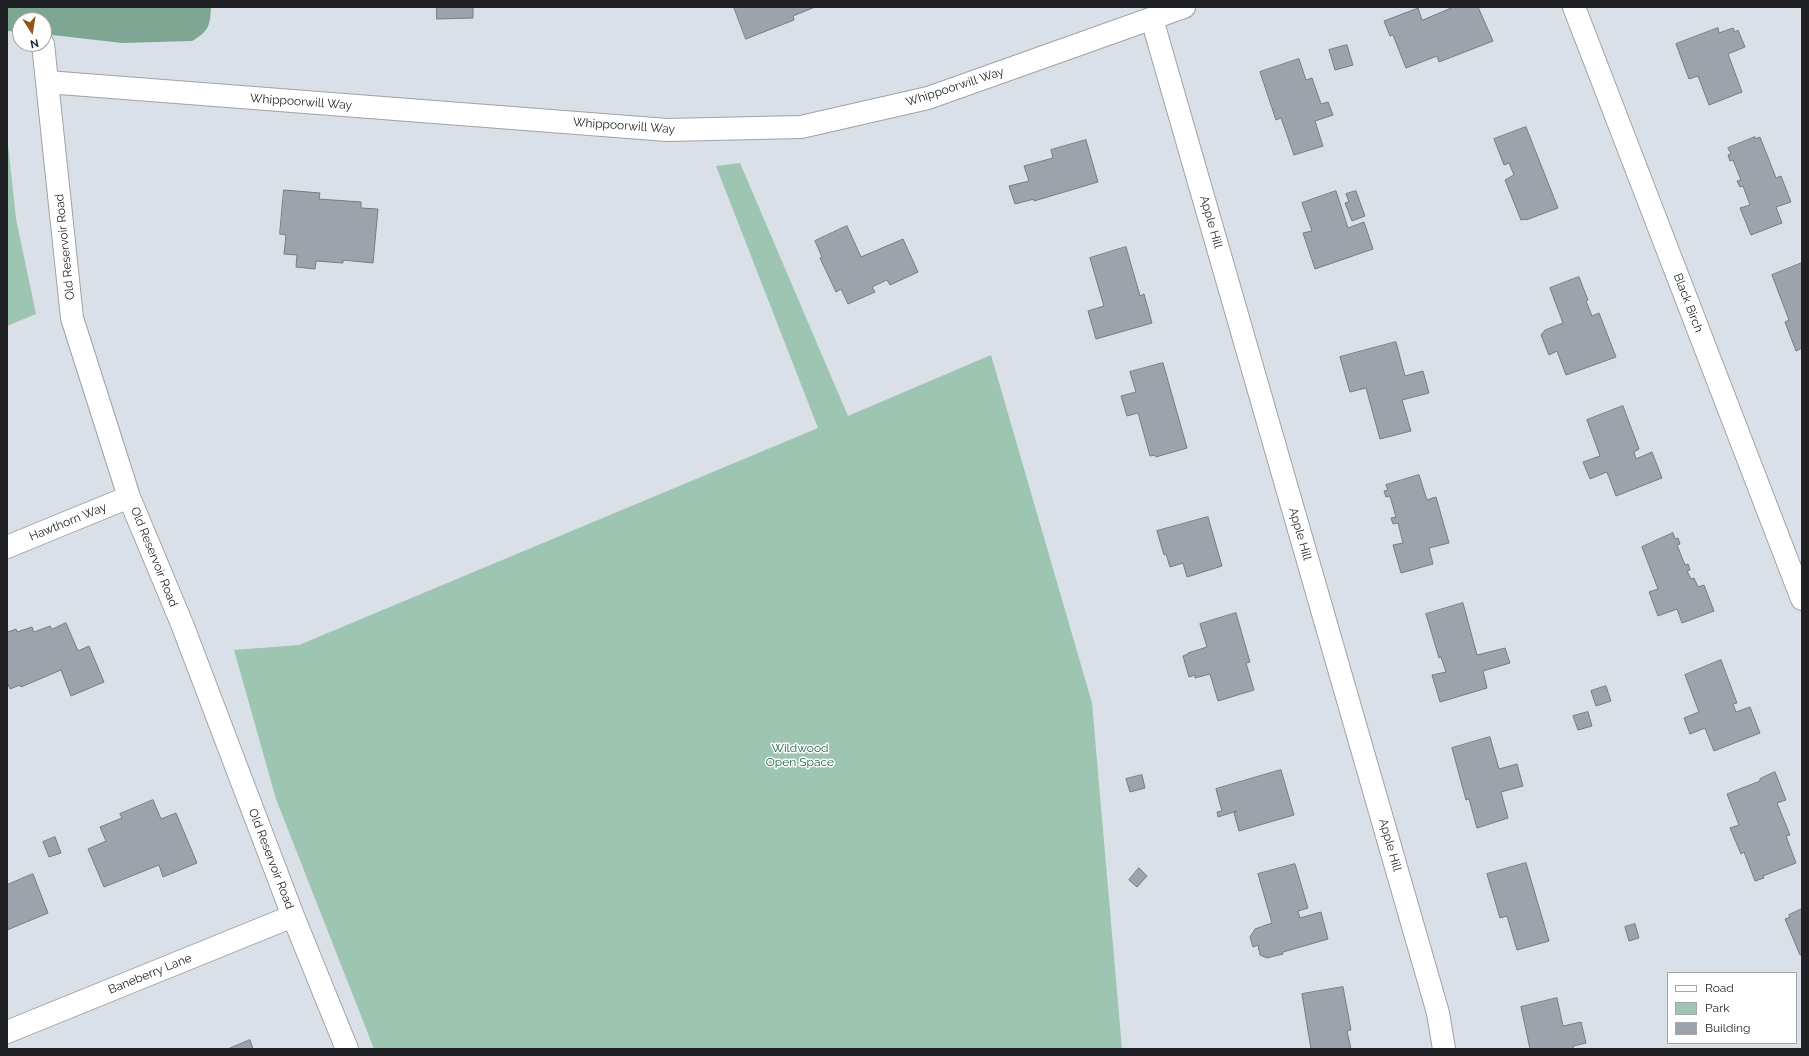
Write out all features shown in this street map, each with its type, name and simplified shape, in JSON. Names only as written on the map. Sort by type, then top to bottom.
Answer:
[{"type":"street","name":"Whippoorwill Way","points":[[47,82],[667,130],[801,127],[928,98],[1184,7]]},
{"type":"street","name":"Black Birch","points":[[1574,7],[1802,599]]},
{"type":"street","name":"Apple Hill","points":[[1152,19],[1438,1013],[1444,1049]]},
{"type":"street","name":"Old Reservoir Road","points":[[44,52],[72,318],[129,497],[182,624],[293,916],[347,1049]]},
{"type":"street","name":"Hawthorn Way","points":[[7,547],[129,497]]},
{"type":"street","name":"Baneberry Lane","points":[[7,1032],[293,916]]},
{"type":"green space","points":[[7,7],[211,7],[208,27],[202,34],[192,41],[122,43],[52,35],[52,12],[12,12],[12,31],[7,31]]},
{"type":"green space","points":[[7,135],[16,219],[36,314],[7,326]]},
{"type":"green space","name":"Wildwood Open Space","points":[[740,163],[848,416],[991,355],[1092,703],[1122,1049],[374,1049],[276,799],[234,650],[299,645],[818,428],[716,166]]},
{"type":"building","points":[[437,7],[473,7],[473,18],[437,19]]},
{"type":"building","points":[[734,7],[815,7],[793,16],[794,20],[746,39]]},
{"type":"building","points":[[1454,7],[1478,7],[1493,41],[1439,62],[1437,56],[1406,68],[1393,35],[1390,36],[1384,21],[1418,8],[1422,20]]},
{"type":"building","points":[[1718,28],[1719,33],[1733,28],[1735,32],[1738,30],[1745,47],[1728,54],[1742,92],[1709,105],[1698,76],[1689,79],[1676,44]]},
{"type":"building","points":[[1347,45],[1353,65],[1335,70],[1329,50]]},
{"type":"building","points":[[1299,59],[1306,80],[1312,78],[1321,104],[1328,102],[1333,115],[1315,121],[1323,146],[1294,155],[1281,118],[1276,120],[1260,72]]},
{"type":"building","points":[[1526,127],[1558,208],[1526,220],[1521,220],[1505,180],[1514,175],[1509,163],[1504,165],[1494,139]]},
{"type":"building","points":[[1755,137],[1755,139],[1760,137],[1776,178],[1781,176],[1791,202],[1776,207],[1782,223],[1751,235],[1740,208],[1750,205],[1743,186],[1740,187],[1737,181],[1741,180],[1733,160],[1730,161],[1728,155],[1731,154],[1728,148]]},
{"type":"building","points":[[1086,140],[1098,182],[1034,201],[1034,199],[1015,204],[1009,186],[1029,181],[1024,166],[1053,158],[1051,150]]},
{"type":"building","points":[[284,190],[320,193],[319,199],[361,202],[361,208],[378,209],[373,263],[343,260],[343,263],[316,261],[315,269],[296,267],[297,255],[284,254],[286,235],[280,234]]},
{"type":"building","points":[[1336,191],[1348,228],[1364,222],[1373,249],[1315,269],[1303,233],[1312,231],[1302,203]]},
{"type":"building","points":[[1356,191],[1365,216],[1352,221],[1345,203],[1349,202],[1346,194]]},
{"type":"building","points":[[847,226],[861,257],[903,239],[918,272],[890,285],[887,280],[872,287],[875,292],[848,304],[841,289],[836,292],[820,258],[822,257],[815,241]]},
{"type":"building","points":[[1126,247],[1140,296],[1144,294],[1152,323],[1096,339],[1088,311],[1104,306],[1090,258]]},
{"type":"building","points":[[1802,263],[1802,348],[1796,351],[1785,322],[1789,320],[1772,275]]},
{"type":"building","points":[[1579,277],[1588,300],[1586,301],[1592,316],[1599,313],[1616,357],[1566,375],[1557,351],[1549,355],[1541,335],[1545,330],[1563,323],[1550,288]]},
{"type":"building","points":[[1396,342],[1405,376],[1423,371],[1429,393],[1402,400],[1411,431],[1380,439],[1366,388],[1350,392],[1340,357]]},
{"type":"building","points":[[1163,363],[1187,448],[1156,457],[1155,455],[1150,456],[1138,413],[1127,416],[1121,396],[1136,392],[1130,372]]},
{"type":"building","points":[[1623,406],[1639,449],[1634,452],[1636,459],[1652,452],[1662,478],[1616,496],[1607,472],[1590,479],[1583,462],[1600,456],[1587,420]]},
{"type":"building","points":[[1419,475],[1427,500],[1436,497],[1449,543],[1429,548],[1433,564],[1401,573],[1393,545],[1403,543],[1398,523],[1393,524],[1391,518],[1396,517],[1390,496],[1386,497],[1384,491],[1388,490],[1386,485]]},
{"type":"building","points":[[1208,517],[1222,566],[1187,577],[1183,563],[1170,567],[1166,554],[1164,555],[1157,531]]},
{"type":"building","points":[[1673,533],[1675,539],[1678,538],[1680,544],[1677,545],[1685,565],[1688,564],[1690,570],[1687,571],[1691,579],[1694,578],[1698,587],[1704,585],[1714,611],[1682,623],[1677,609],[1658,616],[1649,592],[1658,589],[1642,547]]},
{"type":"building","points":[[1463,603],[1477,655],[1505,648],[1510,663],[1483,671],[1487,688],[1440,702],[1432,675],[1446,672],[1441,657],[1439,658],[1426,614]]},
{"type":"building","points":[[1236,613],[1250,662],[1246,663],[1254,690],[1218,701],[1210,674],[1195,678],[1195,675],[1189,677],[1183,656],[1207,647],[1200,624]]},
{"type":"building","points":[[66,623],[78,651],[89,646],[104,682],[71,696],[61,670],[21,687],[20,685],[10,689],[7,682],[7,630],[8,632],[16,629],[17,632],[32,627],[34,632],[50,626],[52,629]]},
{"type":"building","points":[[1721,660],[1737,703],[1733,704],[1736,712],[1750,707],[1760,733],[1714,751],[1705,728],[1690,734],[1684,718],[1699,712],[1685,675]]},
{"type":"building","points":[[1606,686],[1611,701],[1596,706],[1591,691]]},
{"type":"building","points":[[1588,712],[1592,726],[1578,730],[1573,716]]},
{"type":"building","points":[[1490,737],[1499,769],[1517,764],[1523,786],[1501,792],[1508,818],[1477,828],[1469,799],[1466,800],[1452,748]]},
{"type":"building","points":[[1281,770],[1294,815],[1239,831],[1234,813],[1237,811],[1218,817],[1217,812],[1222,811],[1216,789]]},
{"type":"building","points":[[1775,772],[1786,800],[1777,803],[1790,835],[1786,836],[1796,863],[1763,876],[1764,878],[1755,881],[1744,852],[1741,854],[1730,828],[1739,825],[1727,794],[1760,781],[1760,779]]},
{"type":"building","points":[[1142,775],[1145,788],[1130,792],[1126,779]]},
{"type":"building","points":[[153,800],[161,819],[176,813],[197,863],[163,877],[159,865],[104,887],[88,849],[106,841],[100,827],[122,818],[120,814]]},
{"type":"building","points":[[55,837],[61,853],[49,857],[43,842]]},
{"type":"building","points":[[1526,863],[1549,941],[1517,950],[1507,916],[1500,918],[1487,874]]},
{"type":"building","points":[[1295,864],[1308,908],[1298,911],[1300,918],[1321,912],[1328,939],[1267,958],[1260,955],[1258,945],[1253,947],[1250,937],[1255,929],[1272,923],[1258,874]]},
{"type":"building","points":[[1139,868],[1147,876],[1137,887],[1129,880]]},
{"type":"building","points":[[33,874],[48,913],[7,930],[7,885]]},
{"type":"building","points":[[1802,909],[1802,954],[1800,955],[1785,919],[1790,917],[1789,915]]},
{"type":"building","points":[[1635,924],[1639,938],[1629,941],[1625,927]]},
{"type":"building","points":[[1343,987],[1351,1030],[1347,1031],[1351,1049],[1311,1049],[1302,994]]},
{"type":"building","points":[[1557,998],[1563,1026],[1581,1022],[1586,1043],[1573,1046],[1574,1049],[1530,1049],[1521,1007]]},
{"type":"building","points":[[250,1040],[253,1049],[228,1049]]}]
